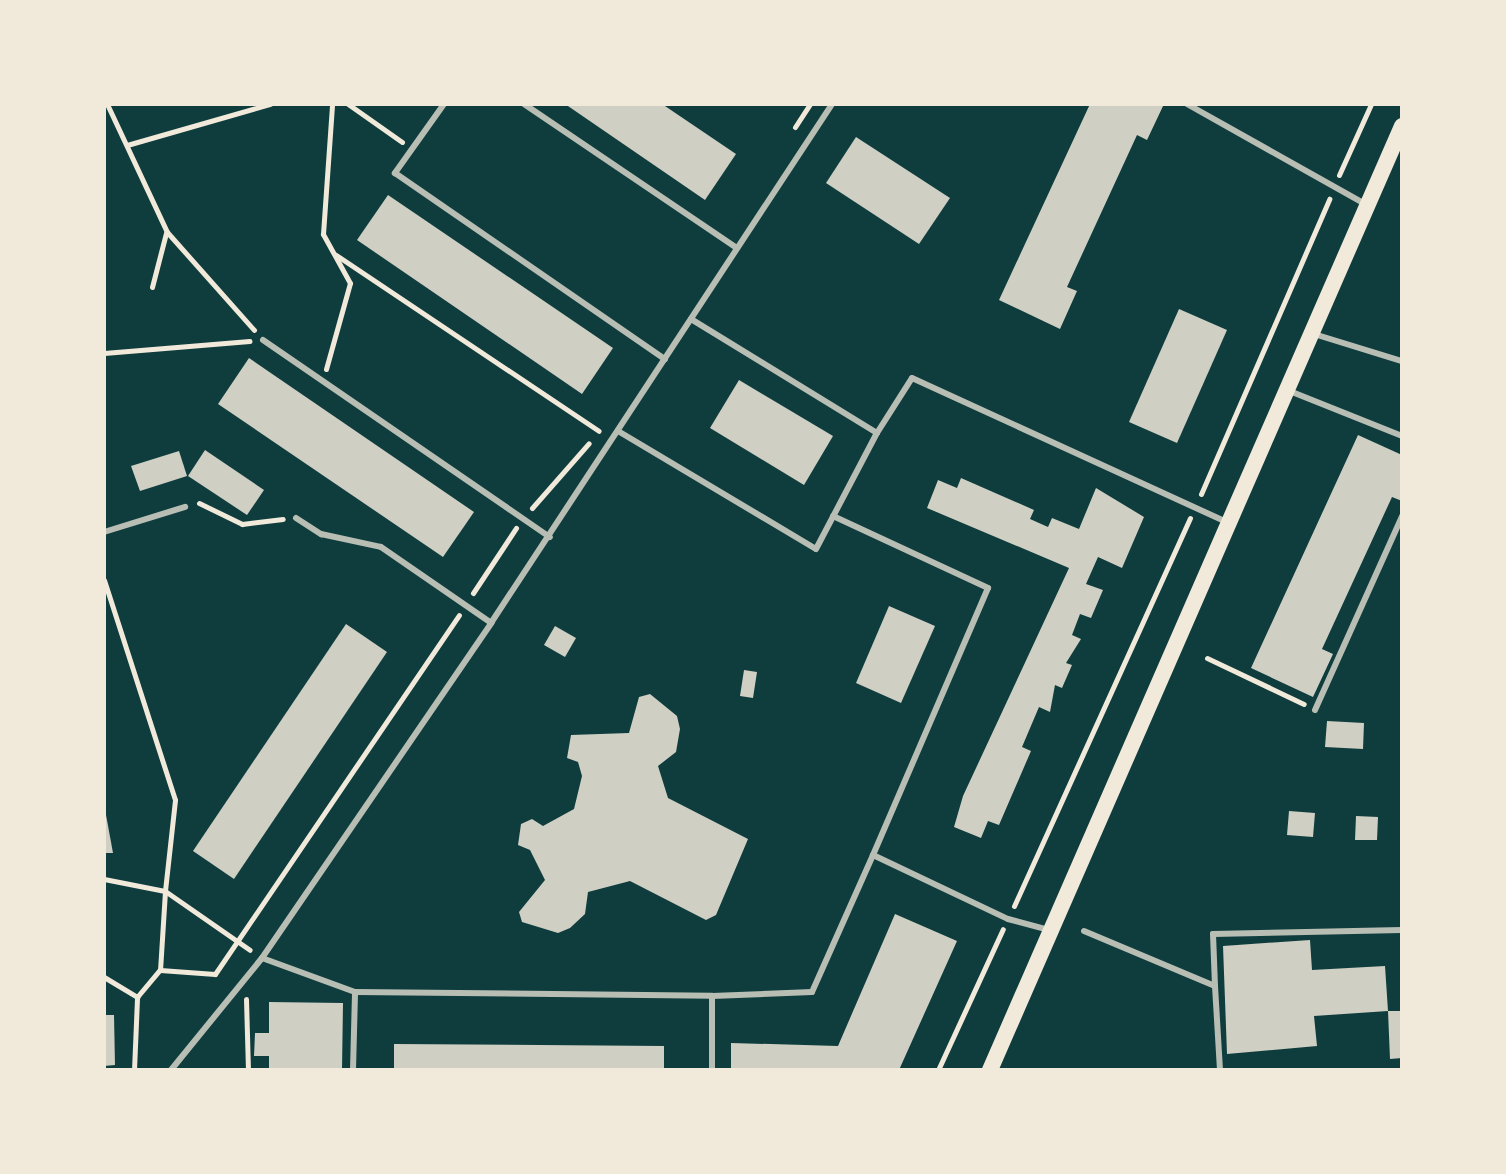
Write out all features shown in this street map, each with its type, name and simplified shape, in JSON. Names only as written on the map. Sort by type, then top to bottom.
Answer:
[{"type":"main road","points":[[990,1070],[1054,931],[1307,332],[1402,126]]},
{"type":"lane","points":[[444,104],[395,173],[665,359]]},
{"type":"lane","points":[[524,104],[737,248]]},
{"type":"lane","points":[[171,1070],[262,958],[550,537],[832,104]]},
{"type":"lane","points":[[1187,104],[1365,204]]},
{"type":"lane","points":[[691,319],[877,433]]},
{"type":"lane","points":[[1307,332],[1402,361]]},
{"type":"lane","points":[[263,340],[550,537]]},
{"type":"lane","points":[[618,431],[816,549],[877,433],[912,378],[1227,522]]},
{"type":"lane","points":[[1283,389],[1402,436]]},
{"type":"lane","points":[[104,532],[185,507]]},
{"type":"lane","points":[[262,958],[355,992],[712,996],[812,992],[988,588],[833,516]]},
{"type":"lane","points":[[1315,710],[1402,516]]},
{"type":"lane","points":[[296,518],[321,534],[381,547],[491,623]]},
{"type":"lane","points":[[873,855],[1008,919],[1054,931]]},
{"type":"lane","points":[[1220,1070],[1213,934],[1402,930]]},
{"type":"lane","points":[[1084,931],[1215,986]]},
{"type":"lane","points":[[353,1070],[355,992]]},
{"type":"lane","points":[[712,996],[712,1070]]},
{"type":"path","points":[[107,104],[167,232],[263,340]]},
{"type":"path","points":[[127,145],[270,104]]},
{"type":"path","points":[[323,381],[350,283],[323,234],[332,104]]},
{"type":"path","points":[[348,104],[412,149]]},
{"type":"path","points":[[938,1070],[1195,507],[1371,104]]},
{"type":"path","points":[[152,287],[167,232]]},
{"type":"path","points":[[336,255],[599,431]]},
{"type":"path","points":[[104,353],[263,340]]},
{"type":"path","points":[[185,507],[204,504],[250,525],[296,518]]},
{"type":"path","points":[[104,580],[175,800],[160,970]]},
{"type":"path","points":[[1207,658],[1315,710]]},
{"type":"path","points":[[104,879],[165,891],[262,958]]},
{"type":"path","points":[[215,974],[236,989],[249,1005],[248,1070]]},
{"type":"path","points":[[104,977],[137,997]]},
{"type":"building","points":[[565,104],[662,104],[736,154],[705,200]]},
{"type":"building","points":[[1090,104],[1164,104],[1147,140],[1137,135],[1067,287],[1077,291],[1060,329],[999,300]]},
{"type":"building","points":[[856,137],[950,198],[919,244],[826,183]]},
{"type":"building","points":[[388,195],[613,348],[582,394],[357,240]]},
{"type":"building","points":[[1179,309],[1227,330],[1177,443],[1129,422]]},
{"type":"building","points":[[249,358],[474,512],[443,557],[218,404]]},
{"type":"building","points":[[739,380],[833,436],[804,485],[710,428]]},
{"type":"building","points":[[1358,435],[1402,455],[1402,501],[1392,497],[1322,649],[1333,654],[1313,697],[1251,668]]},
{"type":"building","points":[[205,450],[264,490],[247,515],[188,476]]},
{"type":"building","points":[[179,451],[187,476],[140,491],[131,466]]},
{"type":"building","points":[[961,478],[1034,510],[1030,519],[1048,527],[1052,518],[1079,529],[1096,488],[1144,517],[1122,568],[1098,557],[1086,584],[1103,590],[1091,618],[1080,614],[1072,635],[1081,639],[1066,663],[1072,665],[1062,688],[1055,685],[1050,712],[1039,707],[1022,747],[1031,751],[999,825],[988,821],[981,838],[954,827],[963,796],[1069,568],[927,508],[938,480],[957,488]]},
{"type":"building","points":[[889,606],[935,626],[901,703],[856,683]]},
{"type":"building","points":[[346,624],[387,652],[234,879],[193,851]]},
{"type":"building","points":[[555,626],[576,638],[565,657],[544,645]]},
{"type":"building","points":[[744,670],[757,672],[753,698],[740,696]]},
{"type":"building","points":[[650,694],[677,716],[680,729],[676,752],[658,766],[668,798],[748,839],[716,915],[706,920],[630,881],[588,892],[585,914],[570,928],[558,933],[522,922],[519,912],[545,880],[530,850],[518,845],[521,824],[532,819],[543,826],[574,809],[582,776],[578,762],[567,758],[571,735],[629,733],[639,697]]},
{"type":"building","points":[[1327,721],[1364,723],[1363,749],[1325,747]]},
{"type":"building","points":[[104,804],[113,853],[104,853]]},
{"type":"building","points":[[1289,811],[1315,813],[1313,837],[1287,835]]},
{"type":"building","points":[[1356,816],[1378,817],[1377,840],[1355,840]]},
{"type":"building","points":[[895,914],[957,941],[899,1070],[731,1070],[731,1043],[838,1046]]},
{"type":"building","points":[[1310,940],[1312,970],[1385,966],[1388,1011],[1314,1016],[1317,1046],[1227,1054],[1223,946]]},
{"type":"building","points":[[269,1002],[343,1003],[342,1070],[269,1070],[269,1056],[254,1056],[255,1033],[269,1033]]},
{"type":"building","points":[[1388,1011],[1402,1011],[1402,1058],[1390,1059]]},
{"type":"building","points":[[104,1015],[114,1015],[115,1065],[104,1066]]},
{"type":"building","points":[[394,1044],[664,1046],[664,1070],[394,1070]]}]
